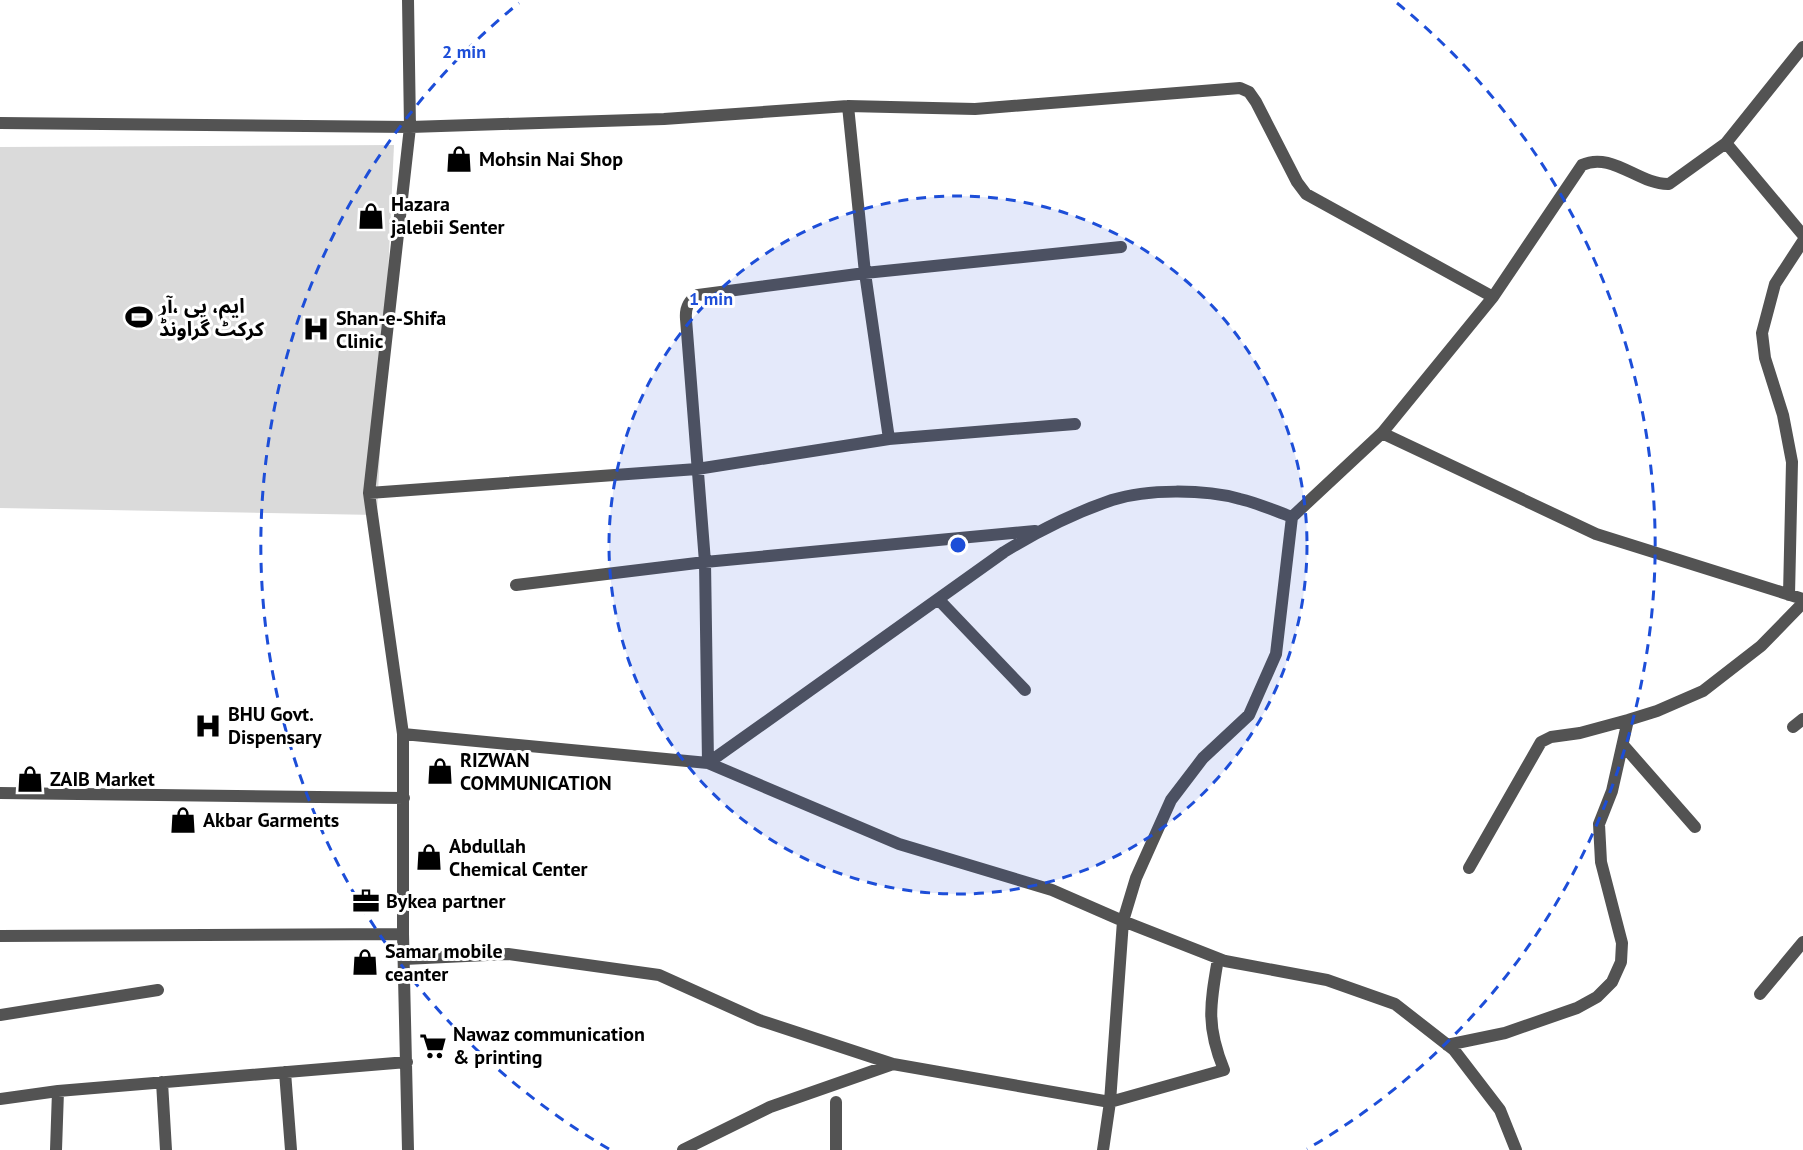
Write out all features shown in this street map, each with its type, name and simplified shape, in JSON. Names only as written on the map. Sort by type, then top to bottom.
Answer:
[{"type":"street","points":[[408,0],[410,127],[369,493],[403,734],[403,934],[408,1150]]},
{"type":"street","points":[[1102,1150],[1110,1102],[1123,921],[1136,878],[1170,800],[1203,758],[1249,715],[1276,654],[1292,517],[1382,433],[1493,297],[1582,165],[1592,160],[1603,161],[1657,184],[1669,184],[1726,143],[1803,47]]},
{"type":"street","points":[[0,123],[410,127],[664,119],[848,106],[975,109],[1240,88],[1249,92],[1256,102],[1297,182],[1306,194],[1493,297]]},
{"type":"street","points":[[848,106],[865,273],[889,439]]},
{"type":"street","points":[[1726,143],[1803,235]]},
{"type":"street","points":[[1789,595],[1792,462],[1783,415],[1765,358],[1762,333],[1775,284],[1803,241]]},
{"type":"street","points":[[708,763],[705,562],[686,319],[691,299],[698,295],[865,273],[1121,247]]},
{"type":"street","points":[[369,493],[697,469],[889,439],[1075,424]]},
{"type":"street","points":[[1382,433],[1596,534],[1803,601],[1761,646],[1703,691],[1657,711],[1580,734],[1551,737],[1541,742],[1469,868]]},
{"type":"street","points":[[708,763],[1004,552],[1039,531],[1113,500],[1159,492],[1206,493],[1240,499],[1292,517]]},
{"type":"street","points":[[516,585],[705,562],[1039,531]]},
{"type":"street","points":[[939,599],[1024,690]]},
{"type":"street","points":[[1793,727],[1803,718]]},
{"type":"street","points":[[1447,1045],[1505,1033],[1577,1008],[1597,997],[1612,982],[1621,962],[1622,943],[1601,862],[1599,824],[1612,791],[1628,720]]},
{"type":"street","points":[[403,734],[708,763],[899,844],[1052,890],[1218,959],[1327,980],[1395,1004],[1454,1050],[1500,1110],[1516,1150]]},
{"type":"street","points":[[1623,745],[1695,827]]},
{"type":"street","points":[[0,793],[404,798]]},
{"type":"street","points":[[0,936],[403,934]]},
{"type":"street","points":[[1760,994],[1803,942]]},
{"type":"street","points":[[404,959],[508,954],[659,975],[759,1020],[893,1064],[1110,1102],[1224,1070],[1210,1025],[1210,1005],[1218,959]]},
{"type":"street","points":[[0,1015],[158,990]]},
{"type":"street","points":[[0,1099],[58,1091],[407,1062]]},
{"type":"street","points":[[683,1150],[770,1107],[893,1064]]},
{"type":"street","points":[[285,1072],[291,1150]]},
{"type":"street","points":[[162,1082],[166,1150]]},
{"type":"street","points":[[56,1150],[58,1091]]},
{"type":"street","points":[[836,1102],[836,1150]]},
{"type":"shaded area","points":[[394,145],[377,515],[0,508],[0,147]]},
{"type":"place","name":"Mohsin Nai Shop","points":[[459,159]]},
{"type":"place","name":"Hazara jalebii Senter","points":[[371,216]]},
{"type":"place","name":"ایم، پی ،آر کرکٹ گراونڈ","points":[[139,317]]},
{"type":"place","name":"Shan-e-Shifa Clinic","points":[[316,329]]},
{"type":"place","name":"BHU Govt. Dispensary","points":[[208,726]]},
{"type":"place","name":"RIZWAN COMMUNICATION","points":[[440,771]]},
{"type":"place","name":"ZAIB Market","points":[[30,779]]},
{"type":"place","name":"Akbar Garments","points":[[183,820]]},
{"type":"place","name":"Abdullah Chemical Center","points":[[429,857]]},
{"type":"place","name":"Bykea partner","points":[[366,901]]},
{"type":"place","name":"Samar mobile ceanter","points":[[365,962]]},
{"type":"place","name":"Nawaz communication & printing","points":[[433,1046]]}]
